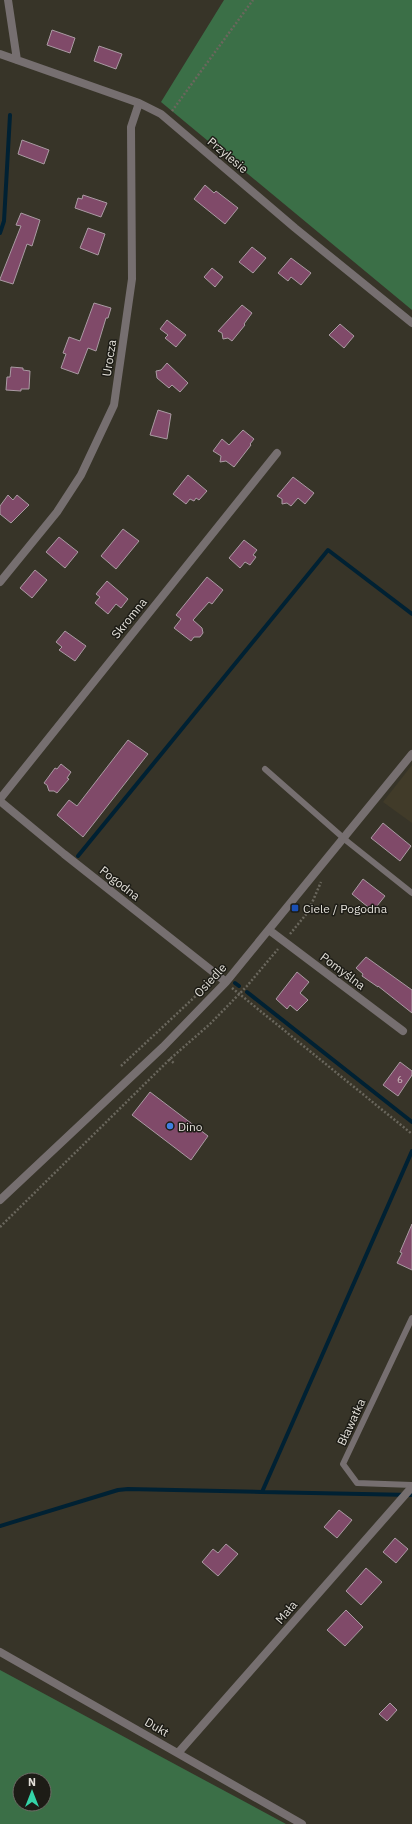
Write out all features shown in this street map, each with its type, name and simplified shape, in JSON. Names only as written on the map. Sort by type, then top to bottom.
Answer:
[{"type":"street","points":[[8,0],[18,60]]},
{"type":"street","name":"Przylesie","points":[[0,54],[139,103],[161,114],[295,228],[412,323]]},
{"type":"street","name":"Urocza","points":[[0,582],[57,512],[81,474],[114,405],[132,279],[131,127],[139,103]]},
{"type":"street","name":"Skromna","points":[[0,800],[277,453]]},
{"type":"street","name":"Osiedle","points":[[0,1200],[163,1047],[226,982],[270,930],[412,754]]},
{"type":"street","name":"Pogodna","points":[[0,800],[64,854],[226,982]]},
{"type":"street","name":"Pomyślna","points":[[270,930],[403,1031]]},
{"type":"street","name":"Mała","points":[[178,1753],[412,1486]]},
{"type":"street","name":"Dukt","points":[[0,1652],[302,1824]]},
{"type":"lane","points":[[265,769],[344,839],[412,892]]},
{"type":"lane","name":"Bławatka","points":[[412,1318],[343,1464],[357,1483],[412,1486]]},
{"type":"path","points":[[167,119],[253,0]]},
{"type":"path","points":[[226,982],[412,1134]]},
{"type":"path","points":[[121,1066],[200,992]]},
{"type":"shaded area","points":[[412,765],[412,823],[383,802]]},
{"type":"green space","points":[[224,0],[412,0],[412,310],[161,102]]},
{"type":"green space","points":[[0,1670],[286,1824],[0,1824]]},
{"type":"building","points":[[52,30],[75,38],[70,53],[47,45]]},
{"type":"building","points":[[99,46],[122,54],[116,69],[94,61]]},
{"type":"building","points":[[22,140],[49,150],[44,164],[18,154]]},
{"type":"building","points":[[205,185],[214,193],[216,191],[238,208],[225,224],[194,199]]},
{"type":"building","points":[[83,195],[107,203],[101,217],[75,208],[78,198],[82,199]]},
{"type":"building","points":[[21,213],[40,220],[32,246],[27,244],[13,284],[0,279],[21,226],[16,225]]},
{"type":"building","points":[[88,228],[105,234],[98,255],[80,248]]},
{"type":"building","points":[[252,247],[266,258],[253,273],[239,262]]},
{"type":"building","points":[[291,258],[311,273],[301,285],[291,277],[288,281],[278,273]]},
{"type":"building","points":[[212,268],[223,277],[215,287],[204,277]]},
{"type":"building","points":[[94,303],[111,308],[108,318],[106,318],[96,351],[88,348],[78,374],[61,368],[66,354],[63,353],[69,337],[80,341]]},
{"type":"building","points":[[242,305],[252,313],[244,324],[245,325],[232,341],[228,338],[223,339],[222,333],[218,331]]},
{"type":"building","points":[[167,320],[186,335],[176,347],[165,338],[168,335],[160,329]]},
{"type":"building","points":[[340,324],[354,336],[344,348],[329,335]]},
{"type":"building","points":[[167,363],[188,383],[180,392],[172,385],[169,388],[157,378],[156,371],[161,370]]},
{"type":"building","points":[[11,367],[23,368],[23,370],[30,371],[29,389],[21,389],[21,391],[6,390],[7,377],[10,377]]},
{"type":"building","points":[[158,410],[171,414],[167,439],[150,435]]},
{"type":"building","points":[[243,430],[254,439],[250,444],[251,445],[234,467],[226,461],[220,462],[221,456],[213,451],[222,439],[229,445]]},
{"type":"building","points":[[188,475],[207,491],[199,500],[196,498],[194,501],[190,499],[186,504],[173,494]]},
{"type":"building","points":[[293,477],[314,493],[305,504],[298,498],[291,506],[287,503],[282,504],[282,499],[277,496]]},
{"type":"building","points":[[8,495],[13,500],[17,495],[29,505],[11,523],[0,514],[0,506]]},
{"type":"building","points":[[123,529],[139,541],[116,569],[101,556]]},
{"type":"building","points":[[59,537],[78,552],[65,568],[46,552]]},
{"type":"building","points":[[244,540],[257,550],[253,555],[256,557],[250,565],[245,562],[240,568],[229,558]]},
{"type":"building","points":[[35,570],[47,580],[32,598],[20,588]]},
{"type":"building","points":[[207,577],[223,590],[212,604],[209,602],[193,620],[202,628],[203,633],[200,637],[194,637],[191,641],[174,628],[181,619],[176,615]]},
{"type":"building","points":[[107,581],[128,599],[121,608],[116,604],[108,614],[95,603],[100,597],[96,594]]},
{"type":"building","points":[[65,631],[86,646],[75,661],[59,650],[62,647],[56,642]]},
{"type":"building","points":[[128,740],[148,754],[83,837],[57,815],[69,800],[77,806]]},
{"type":"building","points":[[61,764],[71,772],[67,778],[69,779],[57,793],[54,791],[49,791],[47,785],[44,783],[55,768],[57,769]]},
{"type":"building","points":[[383,823],[411,846],[400,861],[371,838]]},
{"type":"building","points":[[363,879],[385,896],[373,911],[352,894]]},
{"type":"building","points":[[366,957],[412,990],[412,1013],[378,986],[362,976],[363,974],[356,968]]},
{"type":"building","points":[[297,972],[309,982],[300,993],[308,1000],[297,1011],[290,1005],[287,1009],[276,999]]},
{"type":"building","points":[[400,1062],[412,1071],[412,1075],[398,1096],[383,1085]]},
{"type":"building","name":"Dino","points":[[150,1092],[208,1136],[191,1160],[132,1115]]},
{"type":"building","points":[[412,1224],[412,1270],[397,1263]]},
{"type":"building","points":[[339,1510],[352,1520],[337,1538],[324,1527]]},
{"type":"building","points":[[395,1538],[408,1549],[396,1563],[383,1552]]},
{"type":"building","points":[[226,1544],[238,1554],[218,1576],[202,1562],[213,1549],[218,1553]]},
{"type":"building","points":[[366,1568],[382,1582],[361,1605],[346,1591]]},
{"type":"building","points":[[346,1610],[363,1627],[345,1646],[327,1630]]},
{"type":"building","points":[[390,1703],[397,1710],[387,1721],[379,1714]]},
{"type":"waterway","points":[[0,233],[4,221],[10,115]]},
{"type":"waterway","points":[[78,856],[328,550],[412,614]]},
{"type":"waterway","points":[[235,983],[239,986]]},
{"type":"waterway","points":[[247,992],[412,1122]]},
{"type":"waterway","points":[[0,1526],[118,1490],[262,1492],[412,1151]]},
{"type":"waterway","points":[[262,1492],[412,1495]]},
{"type":"place","name":"Ciele / Pogodna","points":[[295,908]]},
{"type":"place","name":"Dino","points":[[170,1126]]}]
